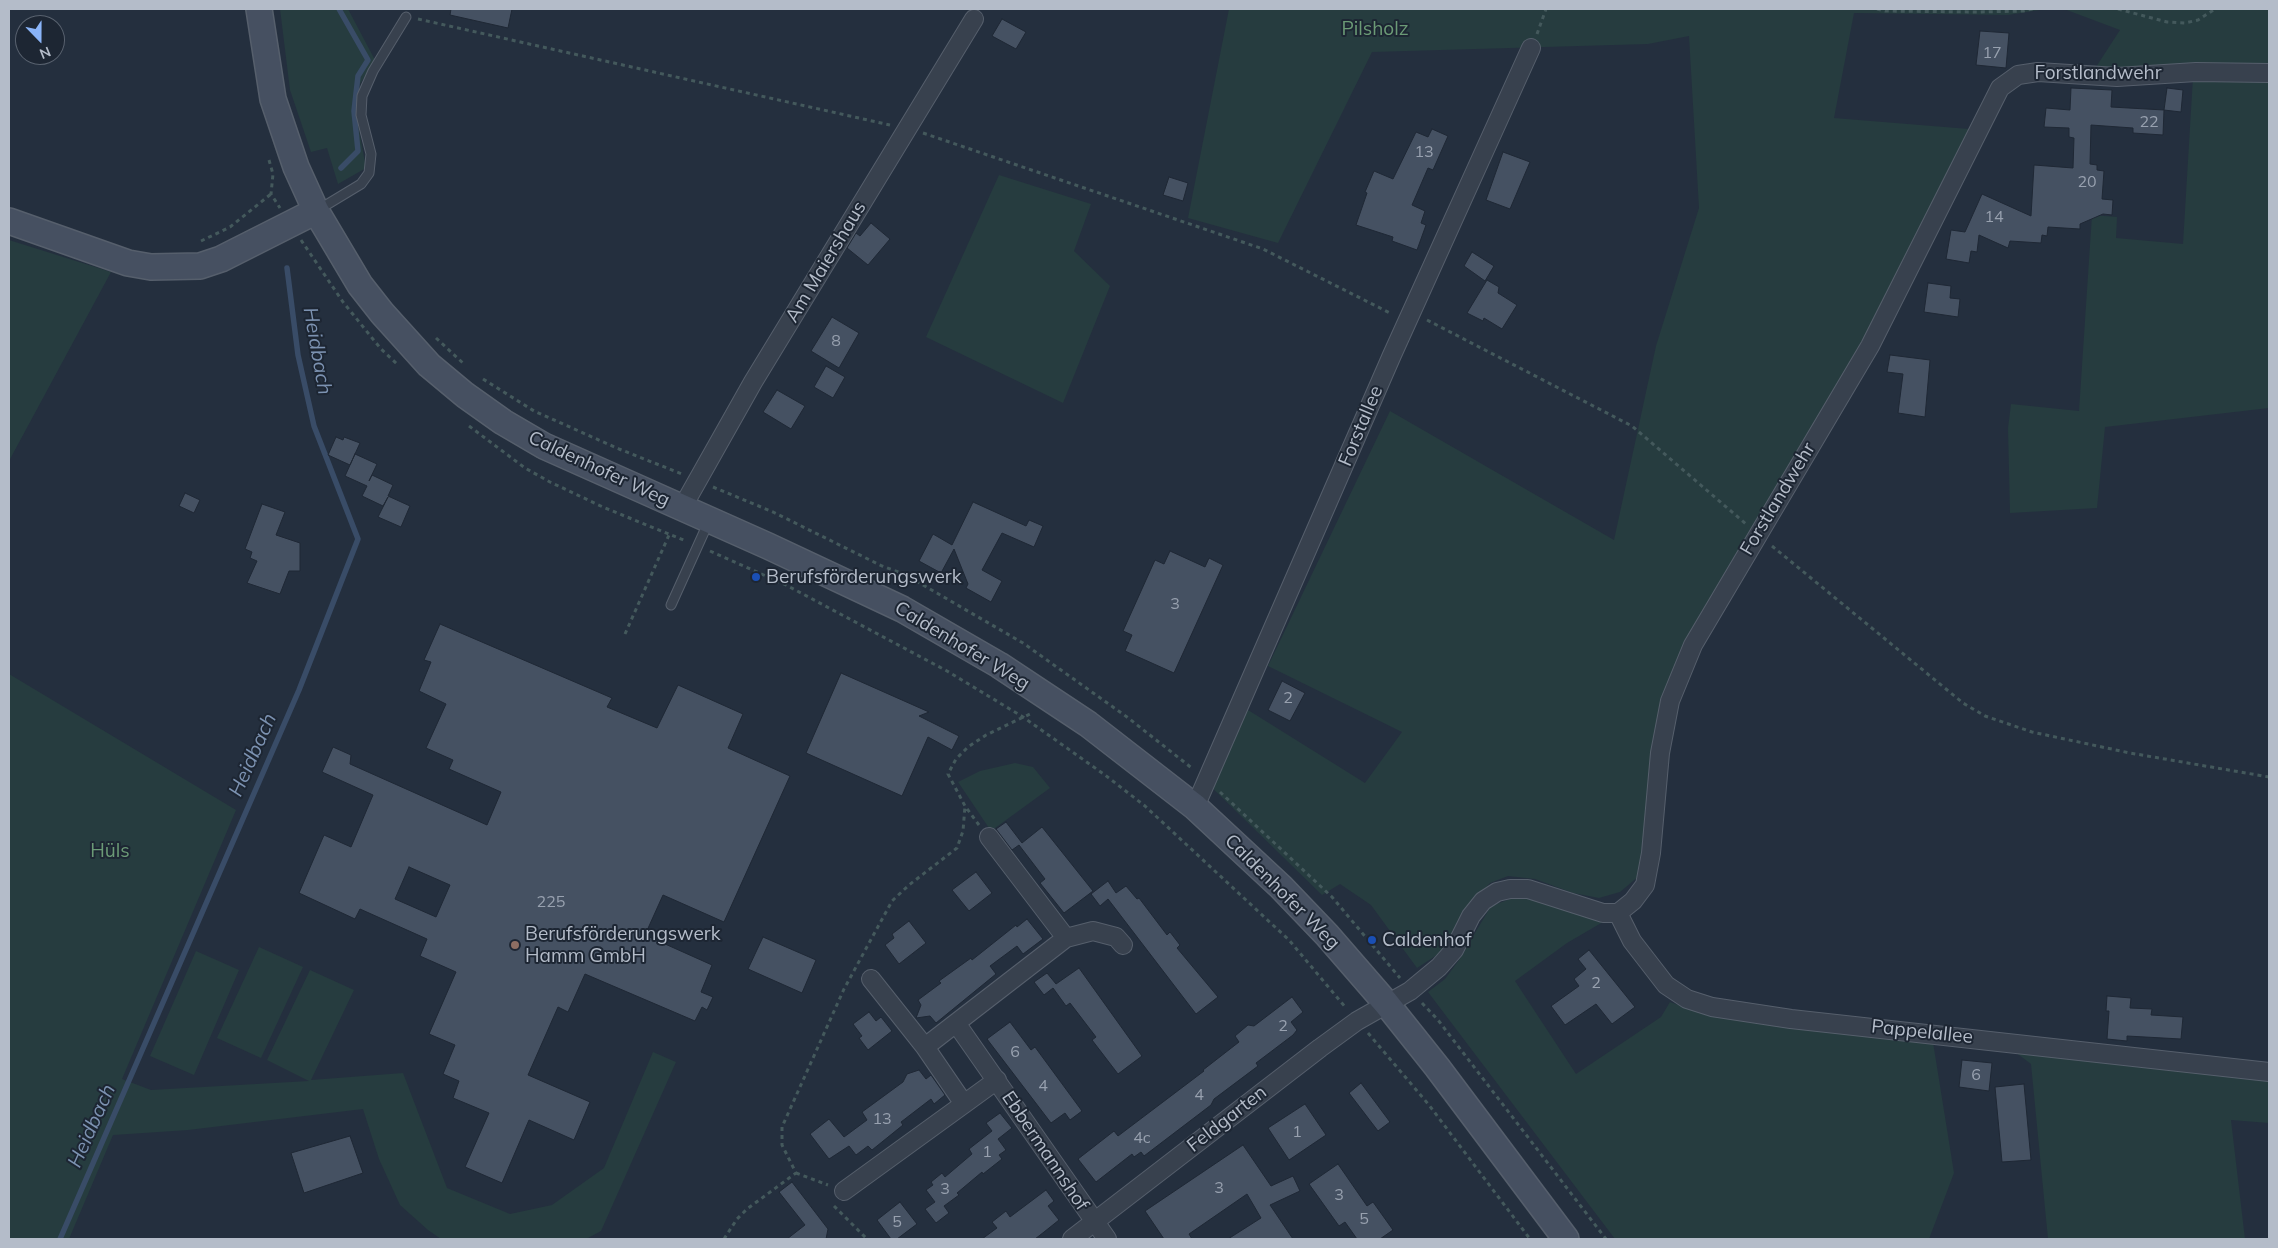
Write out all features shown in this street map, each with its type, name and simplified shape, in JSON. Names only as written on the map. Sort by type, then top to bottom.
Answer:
[{"type":"main road","name":"Caldenhofer Weg","points":[[259,9],[272,99],[296,167],[325,206],[360,285],[382,313],[429,365],[464,395],[544,446],[902,609],[999,665],[1088,724],[1195,807],[1281,887],[1332,941],[1386,1003],[1437,1067],[1566,1239]]},
{"type":"main road","points":[[9,221],[128,263],[151,267],[200,266],[221,259],[325,206]]},
{"type":"street","name":"Am Maiershaus","points":[[682,508],[753,382],[974,19]]},
{"type":"street","name":"Forstallee","points":[[1195,807],[1208,781],[1408,318],[1531,48]]},
{"type":"street","name":"Forstlandwehr","points":[[1618,913],[1634,902],[1645,885],[1651,853],[1660,754],[1670,701],[1692,645],[1870,346],[2000,88],[2018,75],[2038,72],[2116,77],[2196,72],[2269,73]]},
{"type":"street","points":[[989,837],[1066,938]]},
{"type":"street","points":[[1386,1003],[1410,991],[1440,967],[1454,950],[1471,916],[1483,901],[1497,892],[1510,889],[1528,889],[1602,913],[1618,913]]},
{"type":"street","name":"Pappelallee","points":[[1618,913],[1632,941],[1666,985],[1687,999],[1712,1007],[1791,1019],[2269,1072]]},
{"type":"street","points":[[925,1047],[1066,938],[1093,931],[1116,937],[1123,945]]},
{"type":"street","points":[[871,979],[925,1047],[964,1104]]},
{"type":"street","name":"Feldgarten","points":[[1072,1239],[1263,1091],[1357,1021],[1386,1003]]},
{"type":"street","name":"Ebbermannshof","points":[[956,1023],[1094,1223]]},
{"type":"street","name":"Ebbermannshof","points":[[844,1192],[997,1080]]},
{"type":"street","points":[[1094,1223],[1107,1239]]},
{"type":"lane","points":[[325,206],[361,184],[369,173],[371,154],[361,115],[362,96],[373,71],[406,17]]},
{"type":"lane","points":[[671,605],[710,520]]},
{"type":"path","points":[[1531,48],[1546,9]]},
{"type":"path","points":[[1877,9],[1885,11],[1986,12],[2033,9]]},
{"type":"path","points":[[2118,9],[2167,22],[2185,23],[2198,20],[2215,9]]},
{"type":"path","points":[[197,244],[230,227],[271,194],[273,174]]},
{"type":"path","points":[[1408,318],[1427,320],[1632,426],[1757,534],[1963,703],[1985,716],[2032,732],[2164,759],[2269,777]]},
{"type":"path","points":[[430,333],[470,370]]},
{"type":"path","points":[[477,376],[534,410],[620,449],[773,512],[882,566],[904,574],[1023,643],[1127,717],[1208,781]]},
{"type":"path","points":[[625,634],[669,534]]},
{"type":"path","points":[[697,546],[786,584],[947,670],[1023,717],[1145,806],[1289,940],[1429,1105],[1530,1239]]},
{"type":"path","points":[[989,837],[965,806],[948,774],[956,759],[968,747],[986,735],[1054,702]]},
{"type":"path","points":[[844,1192],[796,1174],[782,1145],[782,1127],[844,989],[892,901],[909,885],[957,848],[963,831],[965,806]]},
{"type":"path","points":[[724,1239],[737,1219],[747,1209],[796,1174]]},
{"type":"path","points":[[844,1192],[830,1202],[867,1239]]},
{"type":"green space","points":[[280,9],[348,9],[375,60],[360,84],[355,108],[366,168],[338,184],[327,148],[311,152],[290,90]]},
{"type":"green space","name":"Pilsholz","points":[[1229,9],[2046,9],[2008,15],[1854,13],[1834,118],[1969,129],[1837,391],[1734,557],[1699,625],[1673,687],[1639,876],[1620,892],[1599,898],[1573,893],[1535,879],[1508,876],[1490,883],[1463,913],[1443,951],[1417,968],[1371,905],[1340,884],[1322,895],[1199,775],[1216,744],[1248,710],[1365,783],[1402,732],[1268,666],[1390,411],[1614,540],[1656,346],[1699,208],[1689,36],[1648,44],[1372,52],[1278,243],[1188,218]]},
{"type":"green space","points":[[2064,9],[2269,9],[2269,67],[2096,67],[2120,30]]},
{"type":"green space","points":[[2193,77],[2269,77],[2269,408],[2105,427],[2097,508],[2010,513],[2008,428],[2011,404],[2079,411],[2092,215],[2117,217],[2116,238],[2183,244]]},
{"type":"green space","points":[[999,175],[1091,204],[1074,251],[1110,286],[1063,403],[926,337]]},
{"type":"green space","points":[[9,240],[111,272],[9,461]]},
{"type":"green space","name":"Hüls","points":[[9,674],[236,810],[122,1079],[151,1090],[309,1081],[267,1060],[310,970],[354,990],[311,1080],[403,1073],[447,1188],[510,1214],[552,1205],[604,1168],[653,1052],[676,1062],[601,1231],[586,1239],[441,1239],[400,1205],[379,1159],[363,1109],[188,1130],[113,1135],[69,1239],[9,1239]]},
{"type":"green space","points":[[1015,763],[1033,767],[1050,788],[991,831],[958,782],[980,771]]},
{"type":"green space","points":[[1513,898],[1547,901],[1603,922],[1567,943],[1515,981],[1576,1074],[1661,1017],[1670,1002],[1695,1011],[1739,1018],[1932,1036],[1954,1173],[1929,1239],[1615,1239],[1428,992],[1445,979],[1459,960],[1491,906]]},
{"type":"green space","points":[[259,947],[303,967],[261,1058],[217,1038]]},
{"type":"green space","points":[[196,951],[239,970],[194,1075],[150,1056]]},
{"type":"green space","points":[[2003,1043],[2269,1077],[2269,1123],[2231,1120],[2245,1239],[2048,1239],[2031,1064]]},
{"type":"building","points":[[451,9],[512,9],[508,28],[450,15]]},
{"type":"building","points":[[1002,19],[1026,32],[1016,49],[992,36]]},
{"type":"building","points":[[1980,31],[2009,33],[2006,68],[1976,65]]},
{"type":"building","points":[[2071,88],[2112,90],[2111,107],[2164,110],[2163,135],[2133,133],[2133,128],[2091,125],[2090,164],[2097,165],[2097,170],[2104,171],[2102,199],[2113,200],[2112,215],[2103,214],[2080,224],[2080,229],[2048,227],[2047,236],[2042,235],[2041,243],[2010,241],[2008,248],[1979,235],[1977,252],[1971,251],[1969,263],[1946,259],[1951,230],[1965,232],[1982,194],[2031,216],[2034,165],[2073,168],[2074,138],[2069,137],[2069,128],[2044,127],[2046,108],[2070,110]]},
{"type":"building","points":[[2167,88],[2183,90],[2181,112],[2164,110]]},
{"type":"building","points":[[1432,129],[1448,136],[1433,170],[1428,168],[1412,205],[1425,211],[1421,223],[1426,225],[1417,250],[1392,241],[1393,237],[1356,225],[1367,193],[1365,192],[1374,171],[1393,179],[1416,132],[1428,137]]},
{"type":"building","points":[[1503,152],[1530,162],[1510,209],[1486,200]]},
{"type":"building","points":[[1169,177],[1188,183],[1183,201],[1163,195]]},
{"type":"building","points":[[871,223],[890,239],[868,265],[847,248],[856,233],[860,236]]},
{"type":"building","points":[[1472,252],[1494,266],[1485,281],[1464,266]]},
{"type":"building","points":[[1487,280],[1499,287],[1498,293],[1517,305],[1502,329],[1484,318],[1483,321],[1467,313]]},
{"type":"building","points":[[1928,283],[1951,286],[1950,298],[1960,299],[1958,317],[1924,312]]},
{"type":"building","points":[[832,317],[859,333],[839,368],[811,351]]},
{"type":"building","points":[[1890,355],[1930,360],[1925,417],[1898,413],[1903,374],[1887,372]]},
{"type":"building","points":[[826,366],[845,377],[833,398],[814,387]]},
{"type":"building","points":[[777,390],[805,406],[791,429],[763,412]]},
{"type":"building","points":[[336,437],[343,440],[344,437],[360,443],[350,465],[328,455]]},
{"type":"building","points":[[355,454],[377,464],[369,481],[372,475],[393,485],[388,496],[410,506],[401,527],[378,517],[388,497],[383,506],[362,496],[367,486],[345,476]]},
{"type":"building","points":[[185,493],[200,500],[194,513],[179,506]]},
{"type":"building","points":[[973,502],[1026,526],[1029,520],[1043,526],[1034,547],[1002,533],[982,570],[1002,581],[991,602],[966,588],[968,584],[954,549],[941,573],[919,561],[933,534],[952,545]]},
{"type":"building","points":[[262,504],[285,512],[276,535],[300,543],[300,571],[289,571],[280,594],[247,583],[257,561],[250,558],[252,552],[245,549]]},
{"type":"building","points":[[1170,551],[1205,567],[1209,558],[1223,565],[1174,673],[1125,651],[1132,635],[1123,631],[1155,560],[1164,564]]},
{"type":"building","points":[[440,624],[612,698],[607,707],[657,728],[678,685],[743,714],[728,748],[790,776],[724,922],[663,895],[645,935],[712,965],[701,992],[713,997],[707,1010],[702,1007],[695,1021],[585,974],[568,1012],[558,1007],[528,1075],[590,1102],[574,1140],[529,1120],[502,1183],[465,1167],[489,1113],[453,1098],[459,1081],[443,1074],[455,1045],[429,1034],[456,972],[420,956],[427,939],[360,909],[355,919],[299,893],[324,835],[351,847],[373,795],[322,772],[333,747],[351,755],[350,764],[487,825],[501,792],[449,769],[453,760],[426,748],[446,704],[419,691],[431,662],[424,660]],"holes":[[[409,867],[450,885],[436,917],[395,899]]]},
{"type":"building","points":[[841,673],[929,712],[919,716],[959,736],[952,750],[928,737],[902,796],[806,753]]},
{"type":"building","points":[[1282,681],[1305,693],[1290,721],[1268,710]]},
{"type":"building","points":[[1006,822],[1022,843],[1042,827],[1093,891],[1064,913],[1040,883],[1045,879],[1019,845],[1012,850],[996,829]]},
{"type":"building","points":[[976,872],[992,893],[969,911],[952,890]]},
{"type":"building","points":[[1108,881],[1116,893],[1126,886],[1137,899],[1139,898],[1167,935],[1170,932],[1180,945],[1177,948],[1218,997],[1196,1014],[1108,899],[1100,906],[1091,894]]},
{"type":"building","points":[[1027,919],[1043,939],[1023,954],[1017,946],[990,966],[996,974],[936,1023],[930,1016],[916,1018],[921,1005],[918,1000],[941,983],[939,981],[971,958],[972,960],[1016,925],[1017,927]]},
{"type":"building","points":[[909,921],[926,943],[899,964],[885,945],[894,938],[892,934]]},
{"type":"building","points":[[763,937],[816,960],[802,993],[748,969]]},
{"type":"building","points":[[1589,950],[1635,1007],[1612,1024],[1596,1004],[1565,1025],[1551,1006],[1579,986],[1574,979],[1586,969],[1578,959]]},
{"type":"building","points":[[1079,968],[1142,1056],[1118,1074],[1092,1040],[1096,1037],[1070,1003],[1066,1006],[1053,988],[1044,995],[1034,982],[1047,973],[1056,984]]},
{"type":"building","points":[[2107,996],[2131,998],[2130,1008],[2152,1009],[2151,1015],[2183,1017],[2181,1039],[2127,1036],[2127,1041],[2107,1039],[2109,1011],[2106,1011]]},
{"type":"building","points":[[1292,997],[1303,1012],[1291,1022],[1297,1030],[1293,1035],[1256,1063],[1258,1066],[1214,1099],[1211,1105],[1144,1156],[1141,1152],[1134,1157],[1132,1154],[1096,1182],[1078,1159],[1114,1131],[1118,1136],[1204,1071],[1239,1042],[1235,1036],[1248,1025],[1254,1026]]},
{"type":"building","points":[[869,1012],[876,1021],[881,1017],[892,1031],[868,1050],[859,1038],[862,1036],[853,1024]]},
{"type":"building","points":[[1010,1022],[1031,1050],[1035,1047],[1082,1111],[1070,1120],[1065,1113],[1051,1123],[987,1039]]},
{"type":"building","points":[[1962,1060],[1992,1063],[1989,1091],[1959,1087]]},
{"type":"building","points":[[919,1070],[926,1079],[931,1075],[945,1095],[934,1104],[931,1099],[901,1122],[903,1125],[872,1150],[868,1146],[856,1155],[849,1146],[829,1159],[810,1134],[829,1119],[844,1137],[867,1120],[862,1112],[903,1082],[907,1074]]},
{"type":"building","points":[[1361,1083],[1390,1122],[1378,1131],[1349,1093]]},
{"type":"building","points":[[2024,1084],[2031,1160],[2002,1162],[1995,1087]]},
{"type":"building","points":[[1305,1104],[1326,1135],[1289,1160],[1268,1128]]},
{"type":"building","points":[[1000,1113],[1012,1128],[998,1139],[1006,1150],[999,1155],[1002,1159],[983,1174],[982,1172],[957,1193],[959,1195],[944,1206],[949,1213],[936,1223],[925,1209],[935,1202],[926,1190],[933,1185],[931,1182],[942,1173],[945,1177],[972,1154],[969,1149],[992,1131],[986,1123]]},
{"type":"building","points":[[350,1136],[363,1173],[304,1193],[291,1153]]},
{"type":"building","points":[[1243,1145],[1271,1186],[1293,1176],[1300,1191],[1270,1205],[1293,1239],[1228,1239],[1261,1218],[1247,1194],[1189,1234],[1192,1239],[1164,1239],[1145,1211]]},
{"type":"building","points":[[1338,1164],[1367,1206],[1373,1202],[1393,1230],[1380,1239],[1357,1239],[1345,1222],[1339,1226],[1309,1184]]},
{"type":"building","points":[[792,1182],[828,1229],[826,1239],[787,1239],[805,1225],[779,1192]]},
{"type":"building","points":[[1046,1190],[1054,1201],[1048,1206],[1059,1220],[1035,1239],[982,1239],[997,1228],[992,1222],[1006,1211],[1010,1217]]},
{"type":"building","points":[[900,1202],[917,1224],[897,1239],[891,1239],[877,1220]]},
{"type":"waterway","name":"Heidbach","points":[[339,9],[368,60],[358,76],[354,111],[358,151],[341,168]]},
{"type":"waterway","name":"Heidbach","points":[[60,1239],[299,690],[358,539],[314,426],[298,355],[287,268]]},
{"type":"place","name":"Berufsförderungswerk","points":[[756,577]]},
{"type":"place","name":"Caldenhof","points":[[1372,940]]},
{"type":"place","name":"Berufsförderungswerk Hamm GmbH","points":[[515,945]]}]
